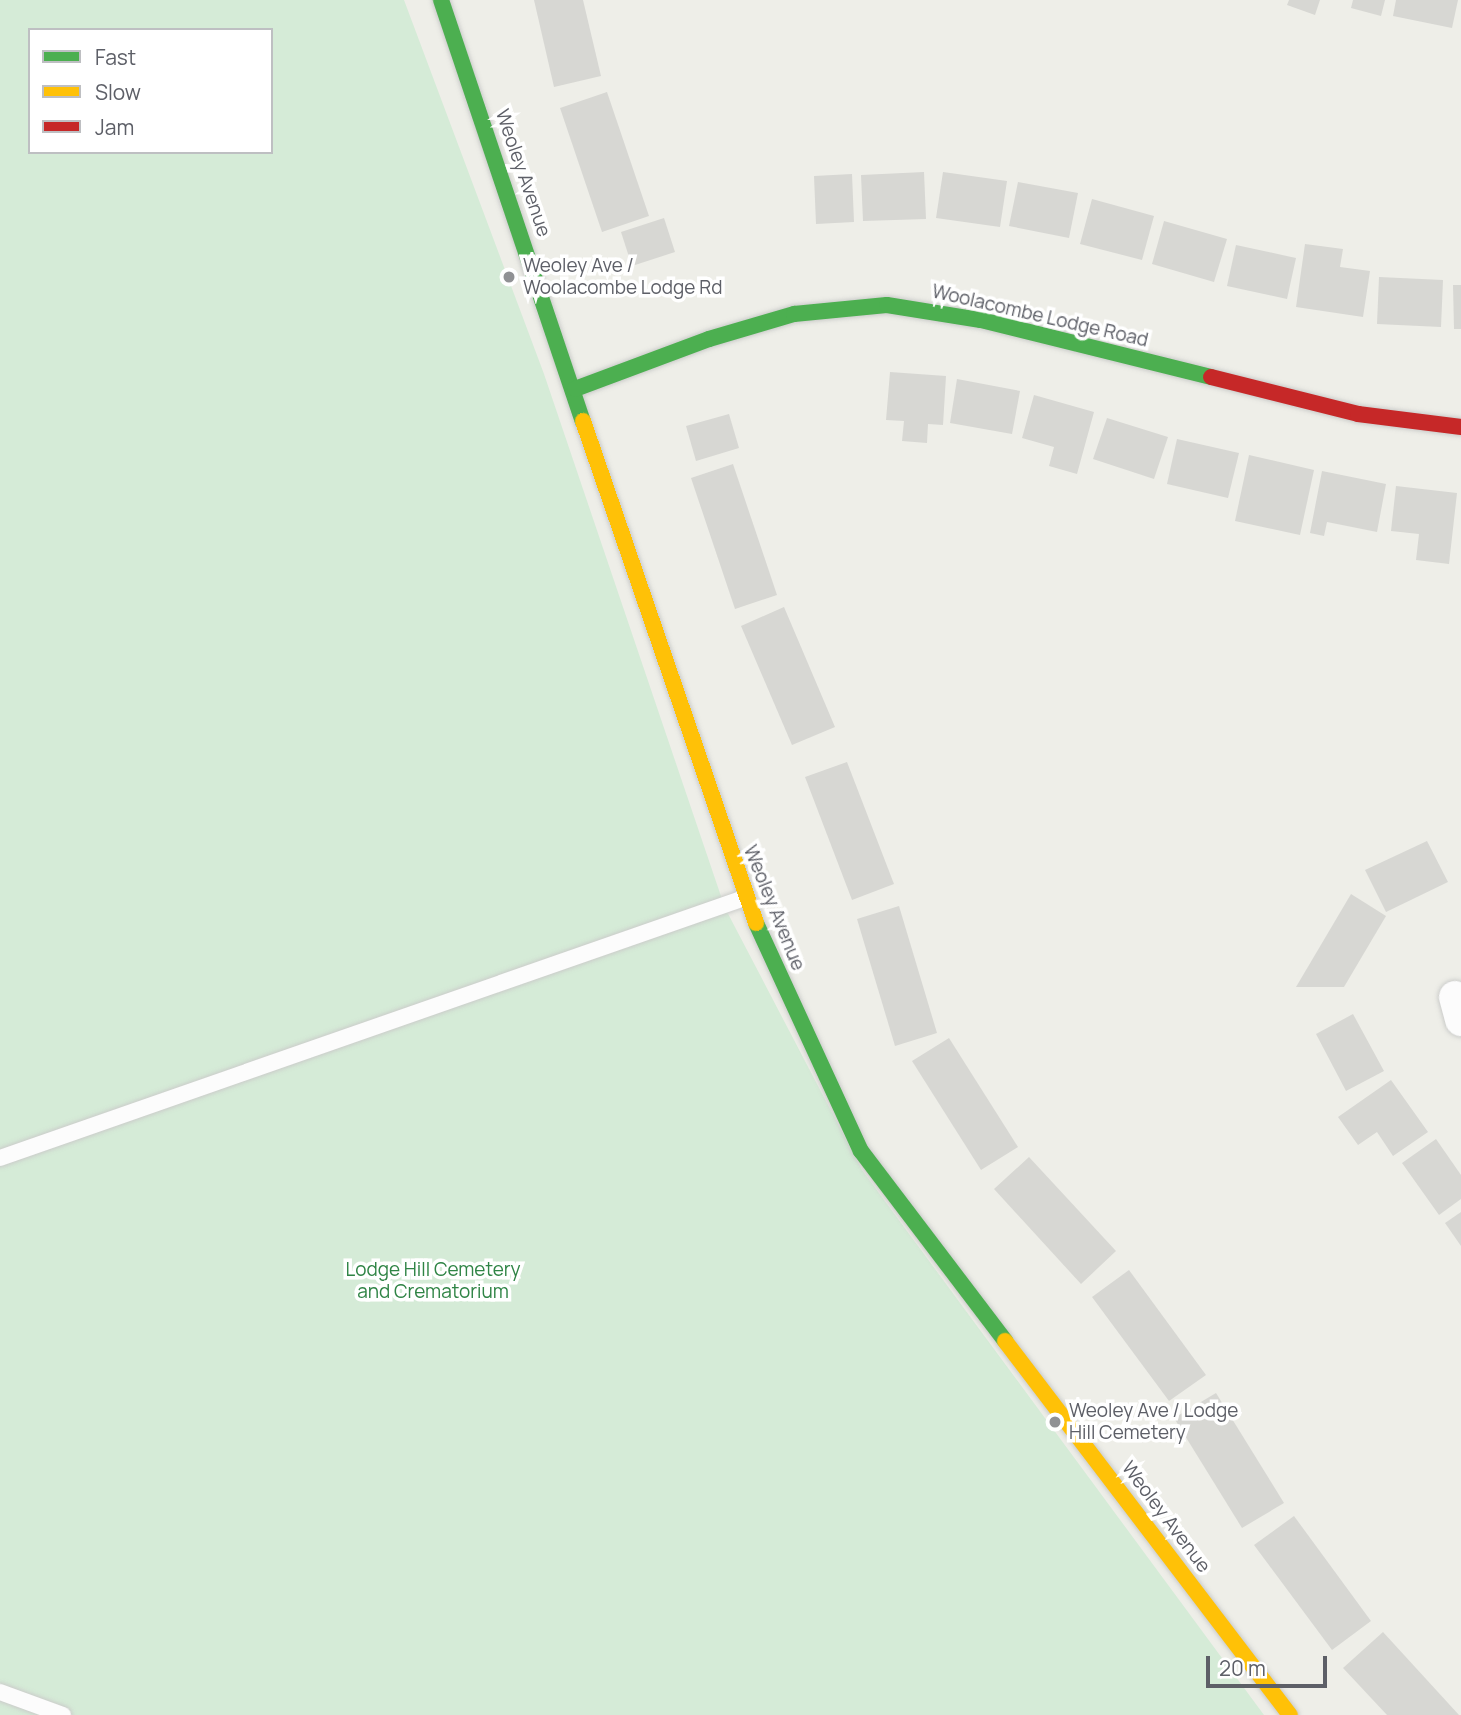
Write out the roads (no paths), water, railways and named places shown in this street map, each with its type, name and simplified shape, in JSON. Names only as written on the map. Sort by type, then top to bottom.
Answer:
[{"type":"street","name":"Weoley Avenue","points":[[441,0],[575,388],[744,898],[861,1151],[1290,1715]]},
{"type":"street","name":"Woolacombe Lodge Road","points":[[575,388],[709,338],[794,314],[887,305],[981,320],[1358,414],[1461,427]]},
{"type":"lane","points":[[0,1158],[744,898]]},
{"type":"lane","points":[[0,1692],[63,1715]]},
{"type":"place","name":"Weoley Ave / Woolacombe Lodge Rd","points":[[509,277]]},
{"type":"place","name":"Weoley Ave / Lodge Hill Cemetery","points":[[1055,1422]]},
{"type":"park label","name":"Lodge Hill Cemetery and Crematorium","points":[[433,1281]]}]
